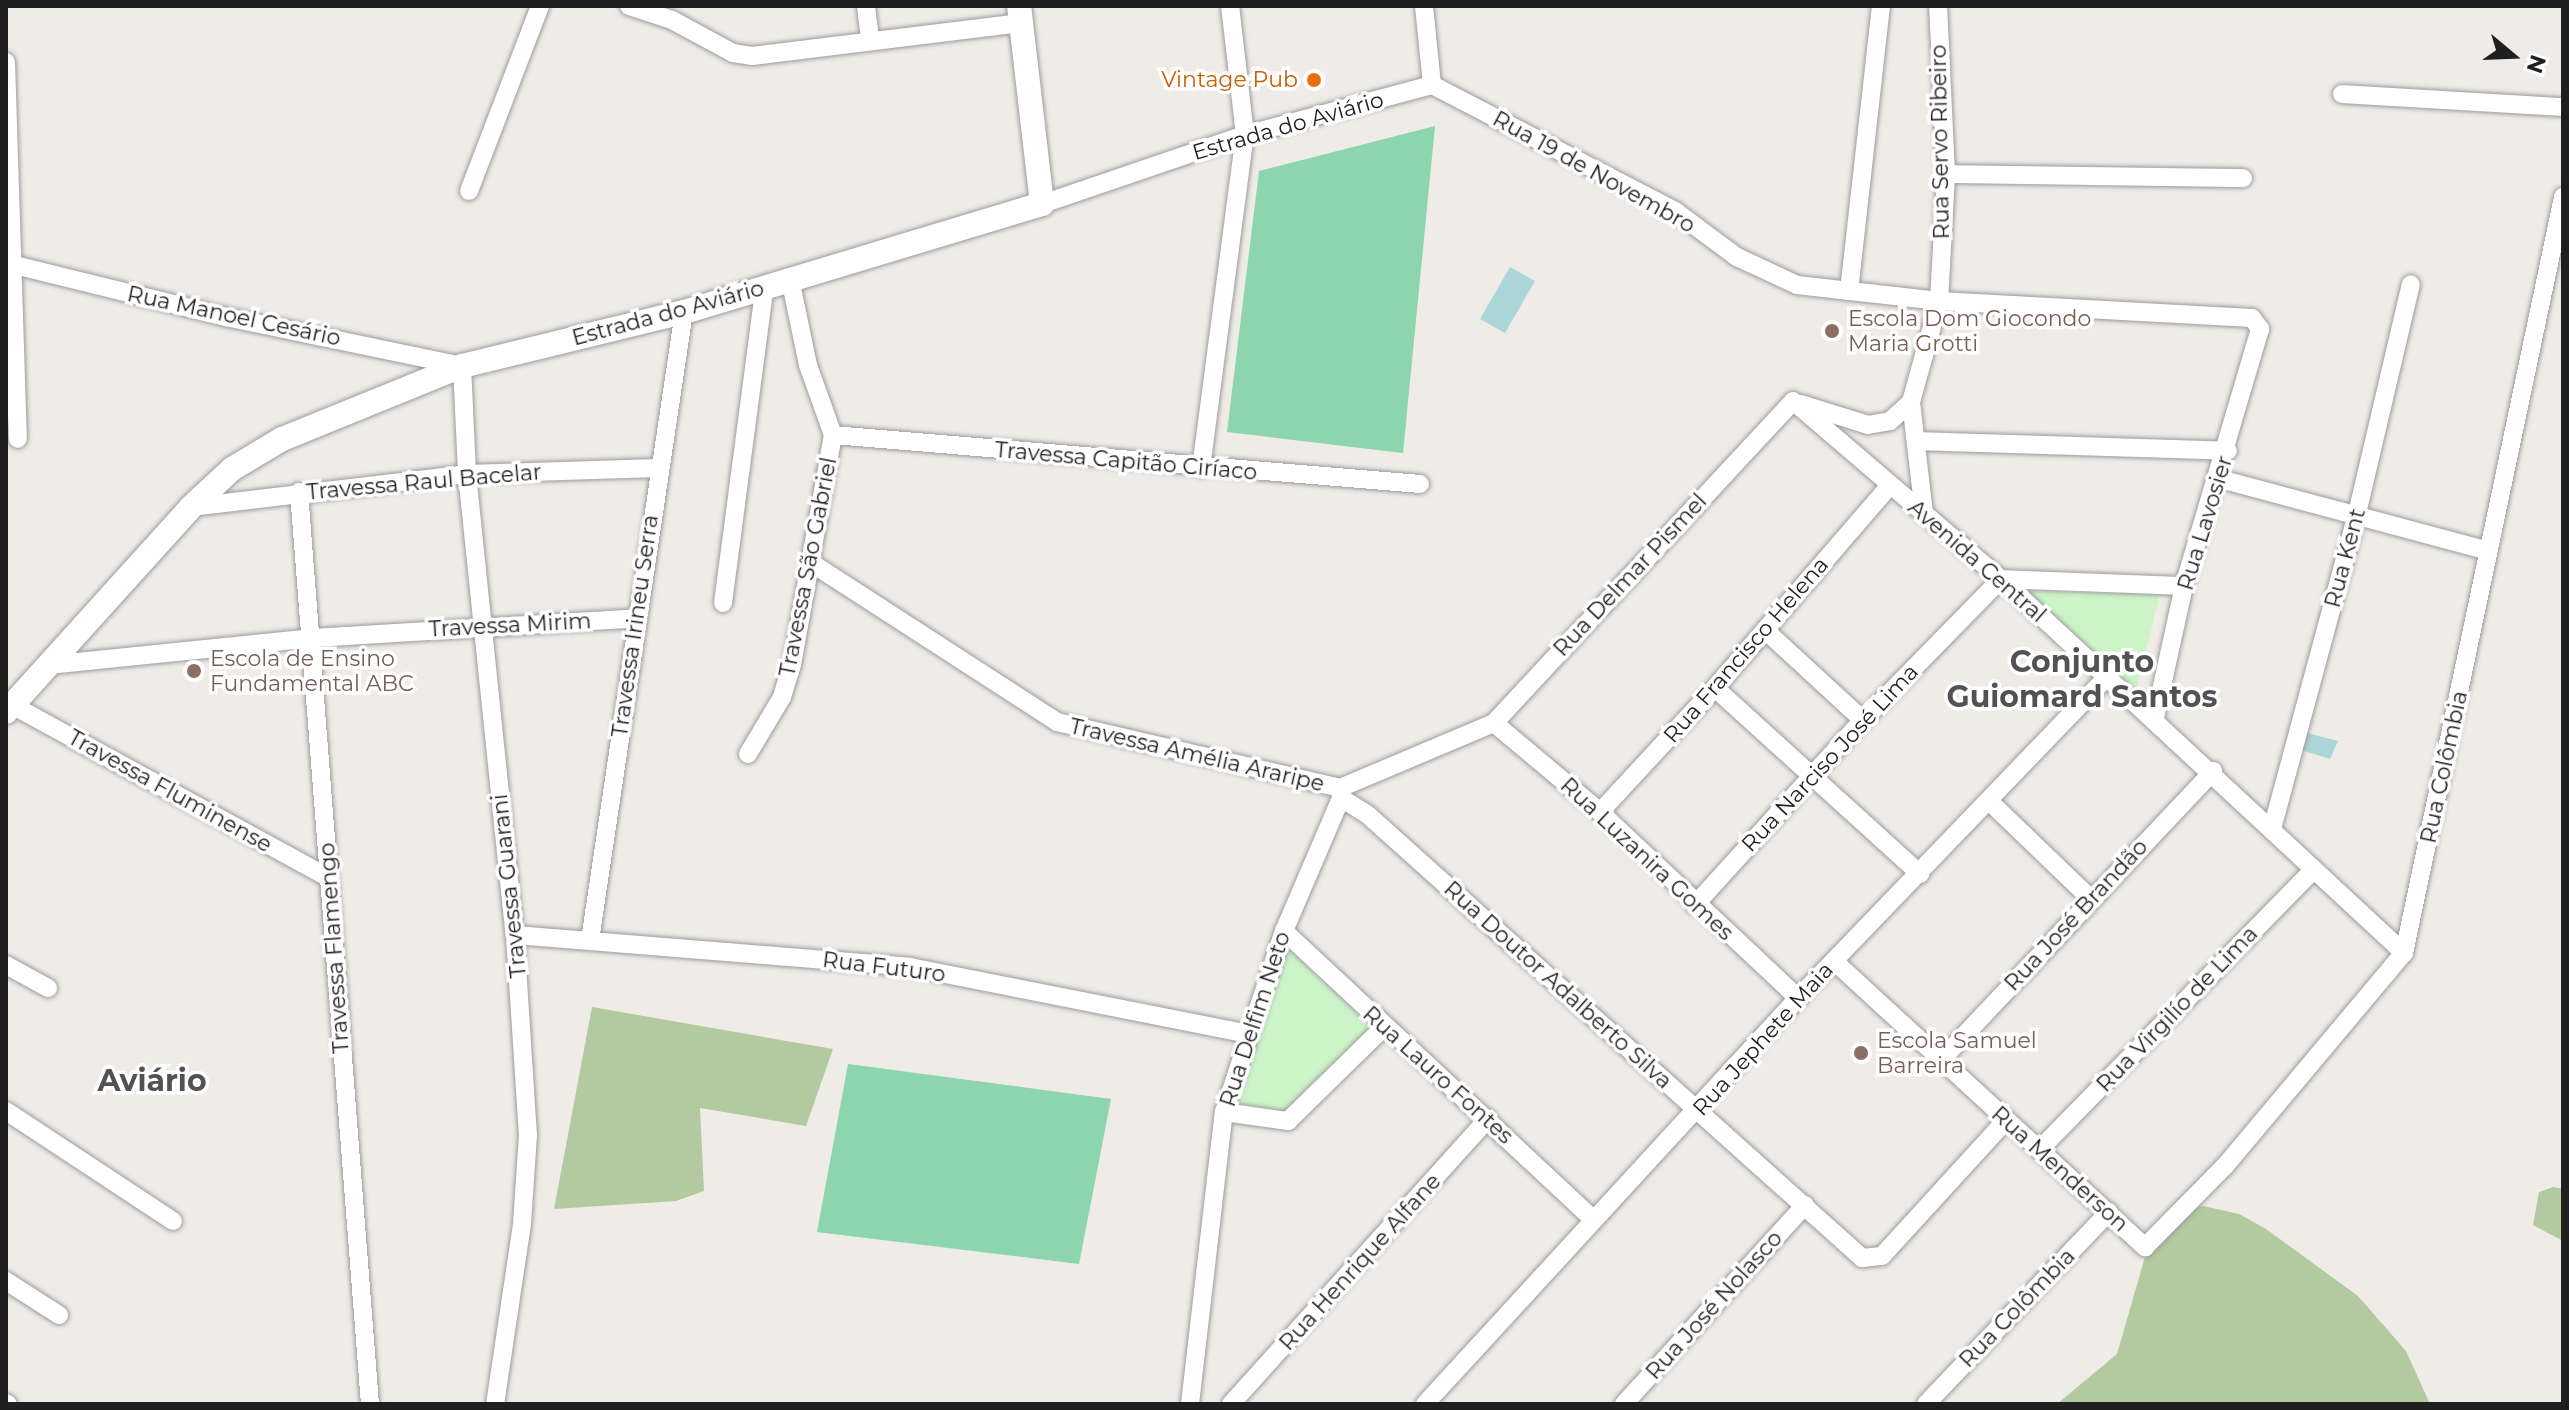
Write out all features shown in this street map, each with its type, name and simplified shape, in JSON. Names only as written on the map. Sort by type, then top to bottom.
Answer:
[{"type":"street","points":[[469,191],[540,6]]},
{"type":"street","points":[[629,6],[675,13],[733,53],[752,56],[870,41],[1020,14],[1042,204]]},
{"type":"street","points":[[866,6],[870,41]]},
{"type":"street","points":[[1201,468],[1245,135],[1230,6]]},
{"type":"street","points":[[1424,6],[1432,85]]},
{"type":"street","points":[[1849,291],[1881,6]]},
{"type":"street","name":"Rua Servo Ribeiro","points":[[1924,513],[1911,402],[1939,301],[1946,174],[1938,6]]},
{"type":"street","points":[[6,62],[8,263],[18,439]]},
{"type":"street","name":"Estrada do Aviário","points":[[9,708],[191,507],[256,452],[462,366],[684,312],[1042,204],[1245,135],[1432,85]]},
{"type":"street","name":"Rua 19 de Novembro","points":[[1432,85],[1675,211],[1763,272],[1797,285],[1939,301],[2244,315],[2260,329]]},
{"type":"street","points":[[2342,94],[2563,107]]},
{"type":"street","points":[[1946,174],[2243,178]]},
{"type":"street","name":"Rua Colômbia","points":[[2145,1247],[2225,1166],[2404,953],[2563,197]]},
{"type":"street","name":"Rua Manoel Cesário","points":[[8,263],[226,317],[462,366]]},
{"type":"street","name":"Travessa São Gabriel","points":[[748,754],[782,697],[813,564],[833,435],[808,365],[790,279]]},
{"type":"street","name":"Rua Kent","points":[[2272,829],[2356,518],[2411,284]]},
{"type":"street","points":[[723,603],[765,286]]},
{"type":"street","name":"Travessa Irineu Serra","points":[[590,940],[658,468],[684,312]]},
{"type":"street","name":"Rua Lavosier","points":[[2155,718],[2184,586],[2220,479],[2260,329]]},
{"type":"street","name":"Travessa Guarani","points":[[462,366],[467,474],[480,625],[515,935],[528,1177],[497,1404]]},
{"type":"street","points":[[1793,401],[1868,425],[1890,421],[1911,402]]},
{"type":"street","name":"Avenida Central","points":[[1793,401],[2001,579],[2106,678],[2155,718],[2404,953]]},
{"type":"street","name":"Rua Delmar Pismel","points":[[1341,793],[1494,723],[1793,401]]},
{"type":"street","points":[[1855,454],[1868,425]]},
{"type":"street","name":"Travessa Capitão Ciríaco","points":[[833,435],[1420,484]]},
{"type":"street","points":[[1916,441],[2228,451]]},
{"type":"street","name":"Travessa Raul Bacelar","points":[[191,507],[467,474],[658,468]]},
{"type":"street","points":[[2220,479],[2356,518],[2489,551]]},
{"type":"street","name":"Rua Francisco Helena","points":[[1600,812],[1715,688],[1890,485]]},
{"type":"street","name":"Travessa Flamengo","points":[[299,492],[314,638],[328,877],[370,1404]]},
{"type":"street","name":"Travessa Amélia Araripe","points":[[813,564],[1057,722],[1341,793]]},
{"type":"street","points":[[2001,579],[2184,586]]},
{"type":"street","name":"Rua Narciso José Lima","points":[[1695,905],[1863,720],[2001,579]]},
{"type":"street","name":"Travessa Mirim","points":[[48,665],[314,638],[480,625],[637,618]]},
{"type":"street","points":[[1765,630],[1863,720]]},
{"type":"street","name":"Rua Jephete Maia","points":[[1425,1404],[1593,1219],[1699,1110],[1798,998],[2106,678]]},
{"type":"street","points":[[1715,688],[1920,874]]},
{"type":"street","name":"Travessa Fluminense","points":[[9,708],[328,877]]},
{"type":"street","name":"Rua Luzanira Gomes","points":[[1494,723],[1600,812],[1695,905],[1798,998]]},
{"type":"street","name":"Rua José Brandão","points":[[1941,1060],[2213,771]]},
{"type":"street","name":"Rua Delfim Neto","points":[[1190,1404],[1224,1112],[1284,931],[1341,793]]},
{"type":"street","name":"Rua Doutor Adalberto Silva","points":[[1341,793],[1859,1256],[1871,1260],[1882,1256],[2006,1120]]},
{"type":"street","points":[[1989,801],[2091,899]]},
{"type":"street","name":"Rua Virgilío de Lima","points":[[2040,1149],[2313,870]]},
{"type":"street","name":"Rua Lauro Fontes","points":[[1284,931],[1593,1219]]},
{"type":"street","name":"Rua Futuro","points":[[515,935],[910,967],[1249,1034]]},
{"type":"street","name":"Rua Menderson","points":[[1834,961],[2145,1247]]},
{"type":"street","points":[[6,965],[48,988]]},
{"type":"street","points":[[1224,1112],[1288,1121],[1384,1027]]},
{"type":"street","points":[[6,1111],[173,1221]]},
{"type":"street","name":"Rua Henrique Alfane","points":[[1231,1404],[1488,1119]]},
{"type":"street","name":"Rua José Nolasco","points":[[1624,1404],[1805,1205]]},
{"type":"street","name":"Rua Colômbia","points":[[1926,1404],[2109,1212]]},
{"type":"street","points":[[6,1281],[59,1315]]},
{"type":"green space","points":[[1435,126],[1403,453],[1227,432],[1259,171]]},
{"type":"green space","points":[[2029,592],[2160,593],[2136,689]]},
{"type":"green space","points":[[1285,946],[1371,1027],[1284,1111],[1234,1103]]},
{"type":"green space","points":[[592,1007],[833,1049],[806,1126],[700,1108],[704,1191],[676,1201],[554,1209]]},
{"type":"green space","points":[[848,1064],[1111,1099],[1079,1264],[817,1232]]},
{"type":"green space","points":[[2553,1187],[2563,1189],[2563,1241],[2533,1225],[2539,1192]]},
{"type":"green space","points":[[2203,1206],[2239,1214],[2266,1229],[2358,1296],[2406,1351],[2430,1404],[2057,1404],[2117,1354],[2149,1243],[2188,1210]]},
{"type":"water","points":[[1510,267],[1535,281],[1505,333],[1480,319]]},
{"type":"water","points":[[2307,733],[2338,741],[2330,759],[2301,750]]},
{"type":"place","name":"Vintage Pub","points":[[1314,80]]},
{"type":"place","name":"Escola Dom Giocondo Maria Grotti","points":[[1832,331]]},
{"type":"place","name":"Escola de Ensino Fundamental ABC","points":[[194,671]]},
{"type":"place","name":"Escola Samuel Barreira","points":[[1861,1053]]},
{"type":"district","name":"Conjunto Guiomard Santos","points":[[2082,679]]},
{"type":"district","name":"Aviário","points":[[152,1081]]}]
